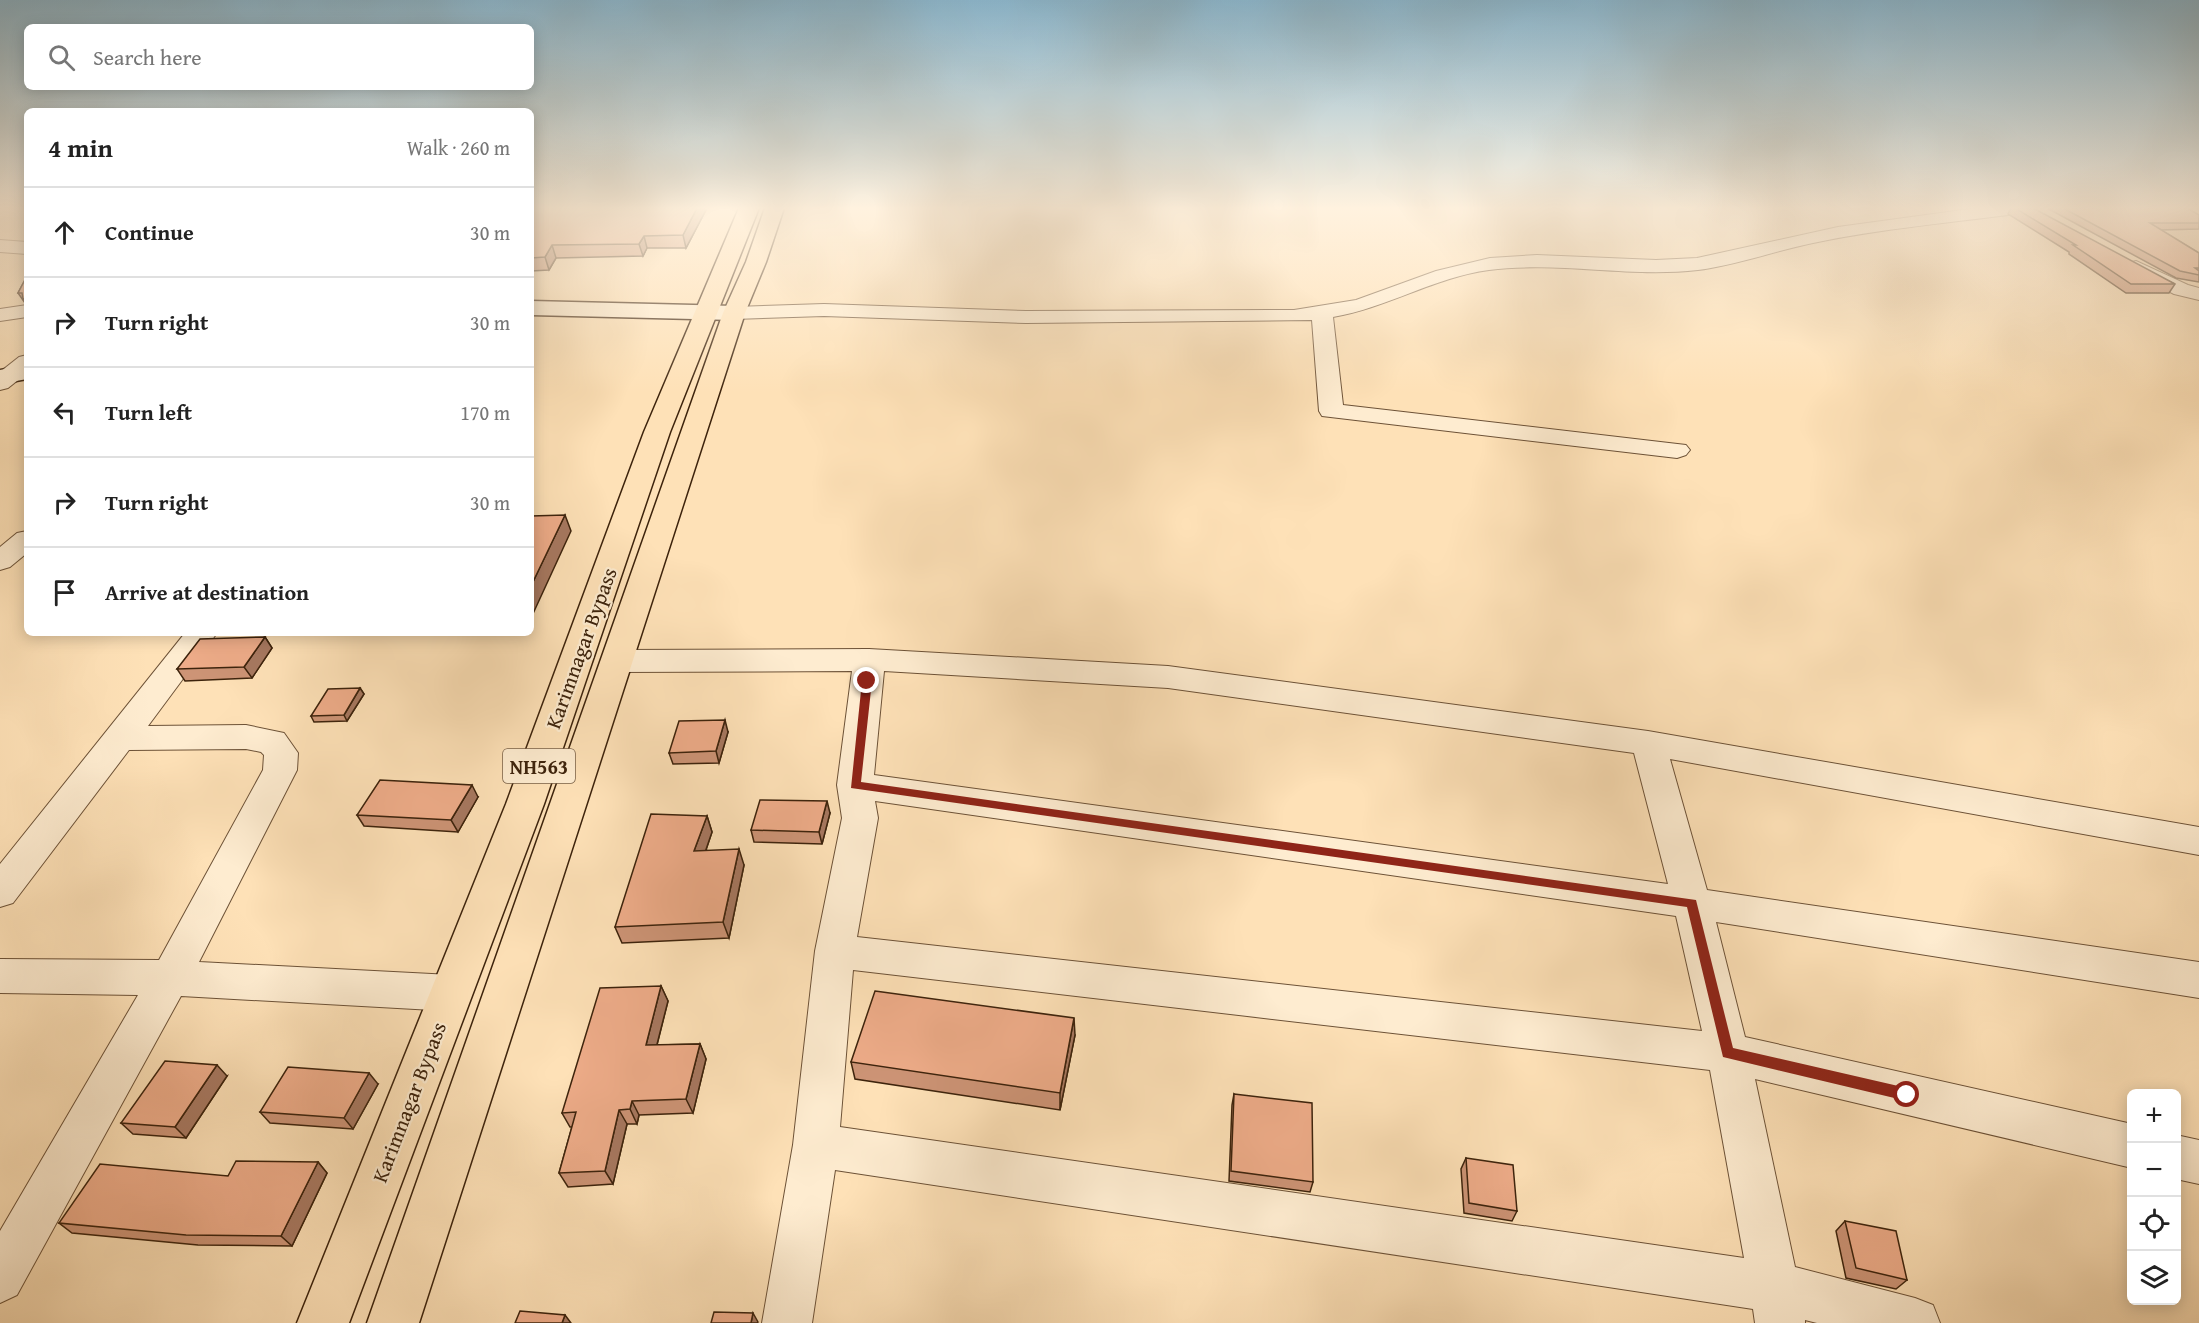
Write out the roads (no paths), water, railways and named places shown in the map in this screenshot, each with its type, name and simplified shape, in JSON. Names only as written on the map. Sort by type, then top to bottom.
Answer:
[{"type":"highway","name":"Karimnagar Bypass","points":[[393,1323],[618,661],[727,305],[735,270]]},
{"type":"highway","name":"NH563","points":[[727,305],[751,270]]},
{"type":"highway","name":"Karimnagar Bypass","points":[[323,1323],[525,804],[657,432],[727,305]]},
{"type":"street","points":[[534,308],[727,305],[1026,316],[1207,318],[1322,313],[1370,303],[1459,270]]},
{"type":"street","points":[[2144,270],[2190,292],[2199,306]]},
{"type":"street","points":[[0,315],[24,311]]},
{"type":"street","points":[[1322,313],[1331,411],[1677,450]]},
{"type":"street","points":[[0,561],[24,541]]},
{"type":"street","points":[[0,892],[200,636]]},
{"type":"street","points":[[787,1323],[816,1144],[834,951],[860,818],[855,785],[869,660]]},
{"type":"street","points":[[618,661],[869,660],[1168,677],[1648,743],[2199,841]]},
{"type":"street","points":[[0,1278],[170,978],[280,770],[281,753],[272,742],[246,737],[120,738]]},
{"type":"street","points":[[1648,743],[1692,903],[1728,1053],[1777,1305]]},
{"type":"street","points":[[855,785],[1692,903],[2199,980]]},
{"type":"street","points":[[834,951],[1728,1053],[2127,1145]]},
{"type":"street","points":[[0,976],[170,978],[451,993]]},
{"type":"street","points":[[816,1144],[1777,1305],[1915,1323]]},
{"type":"street","points":[[2181,1158],[2199,1162]]}]
